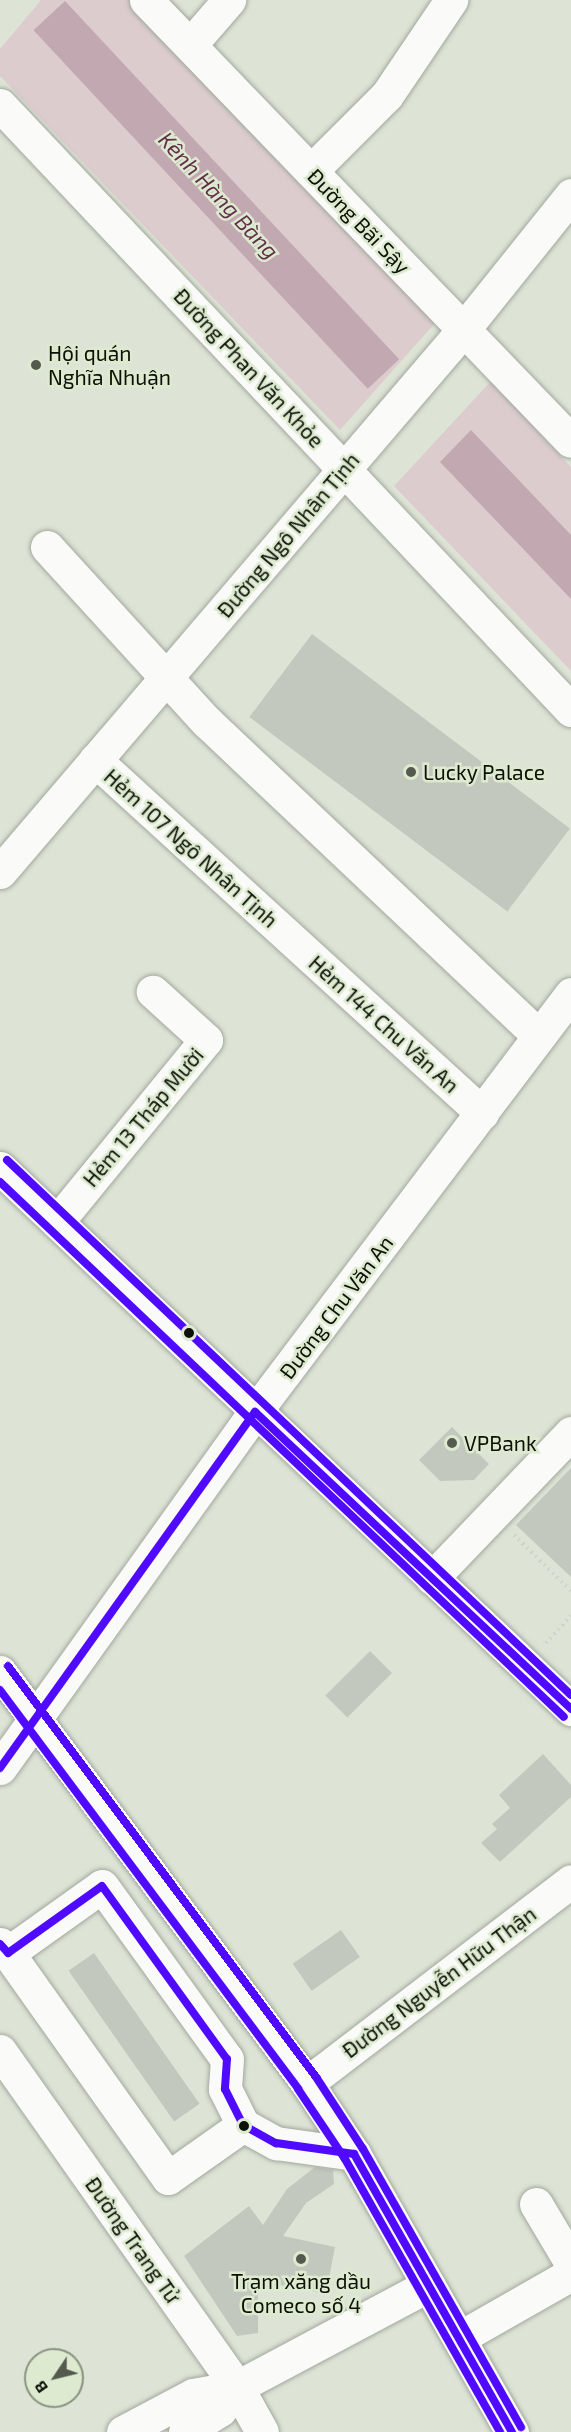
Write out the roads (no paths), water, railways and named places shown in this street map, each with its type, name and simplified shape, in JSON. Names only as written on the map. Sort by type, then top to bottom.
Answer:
[{"type":"street","name":"Đường Bãi Sậy","points":[[146,0],[571,441]]},
{"type":"street","points":[[190,45],[229,0]]},
{"type":"street","points":[[311,171],[387,95],[451,0]]},
{"type":"street","name":"Đường Phan Văn Khỏe","points":[[0,105],[571,710]]},
{"type":"street","name":"Đường Ngô Nhân Tịnh","points":[[0,872],[464,330],[571,195]]},
{"type":"street","points":[[47,547],[207,722],[539,1036]]},
{"type":"street","name":"Hẻm 107 Ngô Nhân Tịnh","points":[[95,760],[287,935]]},
{"type":"street","name":"Hẻm 144 Chu Văn An","points":[[287,935],[482,1113]]},
{"type":"street","name":"Hẻm 13 Tháp Mười","points":[[57,1222],[206,1040],[153,992]]},
{"type":"street","name":"Đường Chu Văn An","points":[[0,1768],[20,1722],[571,994]]},
{"type":"street","points":[[0,1168],[571,1709]]},
{"type":"street","points":[[432,1578],[571,1433]]},
{"type":"street","points":[[0,1672],[20,1722],[308,2083],[354,2154],[512,2432]]},
{"type":"street","name":"Đường Nguyễn Hữu Thận","points":[[308,2083],[571,1881]]},
{"type":"street","points":[[243,2125],[168,2178],[4,1949],[102,1886],[227,2059],[225,2089],[243,2125],[256,2136],[276,2143],[354,2154]]},
{"type":"street","name":"Đường Trang Tử","points":[[0,2051],[237,2387],[262,2432]]},
{"type":"street","points":[[536,2204],[571,2263]]},
{"type":"street","points":[[459,2338],[571,2274]]},
{"type":"street","points":[[123,2432],[193,2395],[237,2387],[429,2285]]},
{"type":"street","points":[[185,2432],[220,2410],[237,2387]]},
{"type":"water","name":"Kênh Hàng Bàng","points":[[65,1],[399,359],[368,389],[34,30]]},
{"type":"water","points":[[471,430],[571,535],[571,599],[440,462]]},
{"type":"place","name":"Hội quán Nghĩa Nhuận","points":[[36,365]]},
{"type":"place","name":"Lucky Palace","points":[[411,772]]},
{"type":"place","name":"VPBank","points":[[452,1443]]},
{"type":"place","name":"Trạm xăng dầu Comeco số 4","points":[[301,2259]]}]
